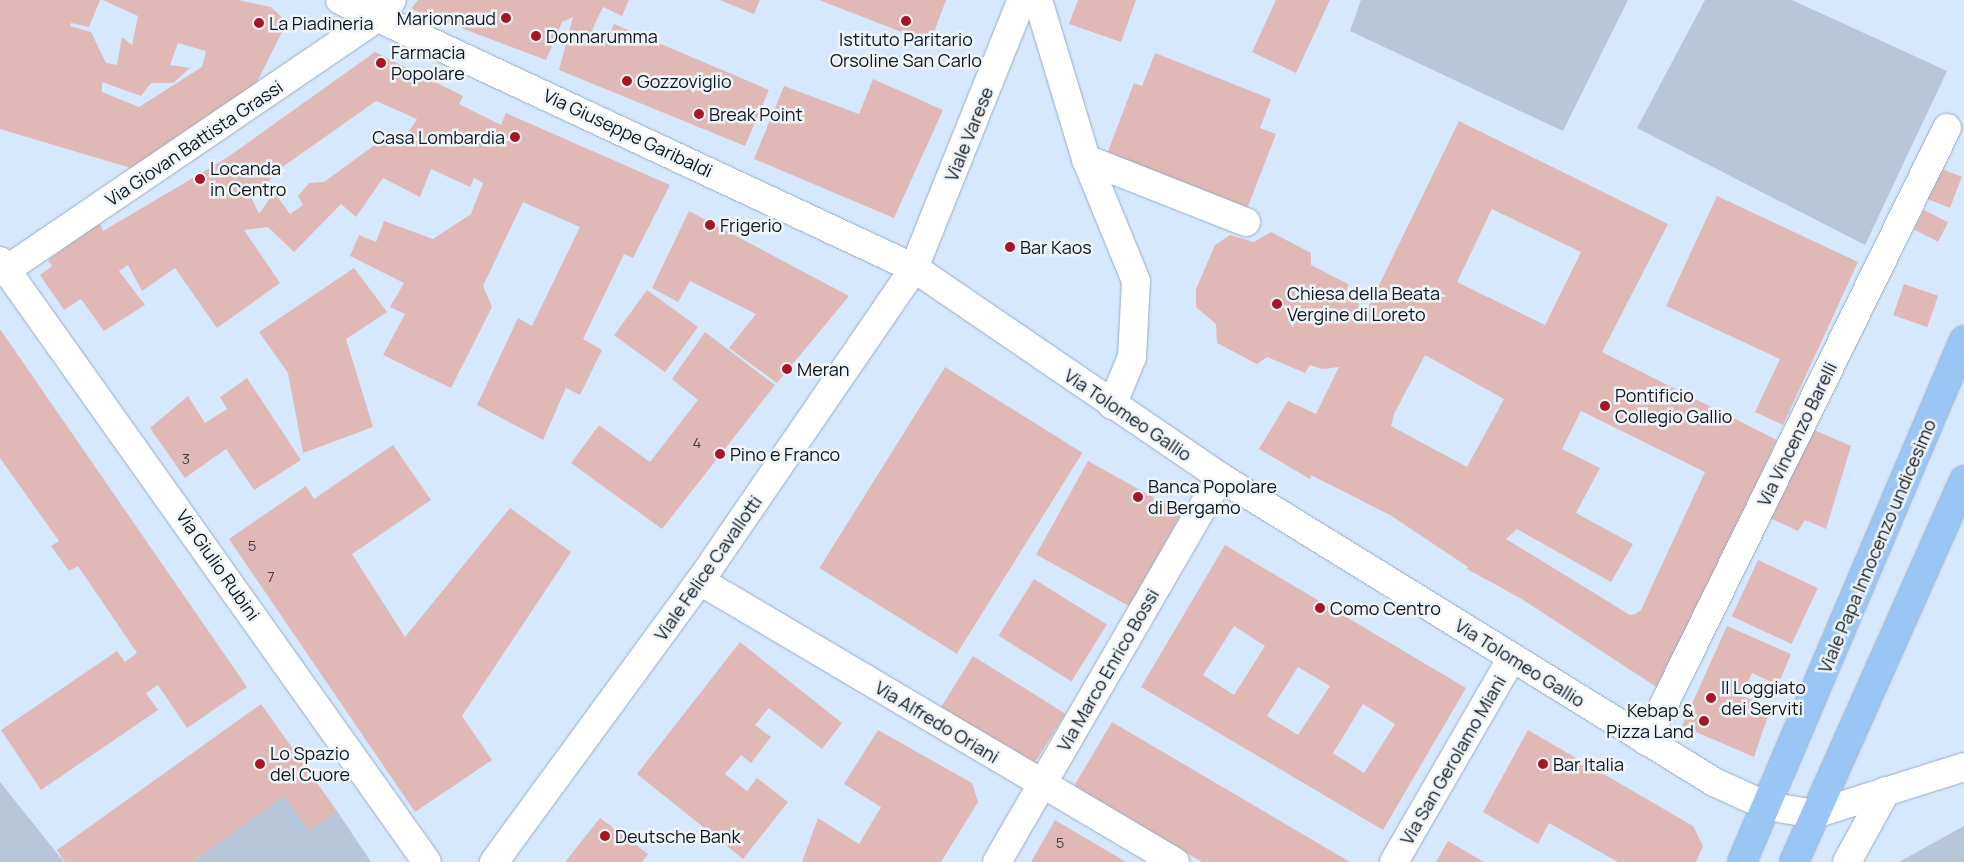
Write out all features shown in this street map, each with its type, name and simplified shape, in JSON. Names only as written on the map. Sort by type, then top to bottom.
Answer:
[{"type":"main road","name":"Viale Papa Innocenzo undicesimo","points":[[1742,862],[1964,340]]},
{"type":"main road","points":[[1794,862],[1964,480]]},
{"type":"street","name":"Via Giuseppe Garibaldi","points":[[340,0],[386,9],[914,268]]},
{"type":"street","name":"Viale Varese","points":[[914,268],[1022,0]]},
{"type":"street","points":[[1038,0],[1086,159],[1136,281],[1132,357],[1112,405]]},
{"type":"street","name":"Via Giovan Battista Grassi","points":[[4,265],[386,9]]},
{"type":"street","name":"Via Vincenzo Barelli","points":[[1646,741],[1948,128]]},
{"type":"street","points":[[1086,159],[1246,222]]},
{"type":"street","name":"Via Giulio Rubini","points":[[4,265],[427,862]]},
{"type":"street","name":"Via Tolomeo Gallio","points":[[914,268],[1220,477],[1646,741],[1714,782],[1767,806],[1815,814]]},
{"type":"street","name":"Viale Felice Cavallotti","points":[[494,862],[700,580],[914,268]]},
{"type":"street","name":"Via Marco Enrico Bossi","points":[[997,862],[1220,477]]},
{"type":"street","name":"Via Alfredo Oriani","points":[[700,580],[1175,862]]},
{"type":"street","name":"Via San Gerolamo Miani","points":[[1394,862],[1512,658]]},
{"type":"street","points":[[1815,814],[1964,767]]},
{"type":"street","points":[[1847,862],[1886,791]]},
{"type":"shaded area","points":[[1361,0],[1628,0],[1563,131],[1350,31]]},
{"type":"shaded area","points":[[1705,0],[1792,0],[1947,71],[1865,245],[1637,128]]},
{"type":"shaded area","points":[[0,782],[64,862],[0,862]]},
{"type":"shaded area","points":[[284,796],[337,811],[371,862],[192,862]]},
{"type":"shaded area","points":[[1964,826],[1964,862],[1899,862]]},
{"type":"building","points":[[0,0],[100,0],[89,27],[71,23],[70,26],[91,32],[106,63],[117,65],[122,37],[132,45],[138,16],[103,0],[238,0],[271,7],[287,22],[256,84],[134,169],[0,129]],"holes":[[[178,43],[206,51],[202,67],[139,107],[102,92],[102,82],[141,96],[151,83],[173,83],[190,68],[170,65]]]},
{"type":"building","points":[[418,0],[629,0],[622,16],[603,7],[592,30],[608,38],[614,24],[769,90],[745,146],[559,70],[573,17],[562,22],[546,60],[411,9]]},
{"type":"building","points":[[720,0],[760,0],[754,14]]},
{"type":"building","name":"Istituto Paritario Orsoline San Carlo","points":[[819,0],[946,0],[930,43]]},
{"type":"building","points":[[1078,0],[1136,0],[1121,42],[1069,24]]},
{"type":"building","points":[[1276,0],[1330,0],[1296,73],[1252,52]]},
{"type":"building","points":[[375,52],[463,96],[459,104],[501,125],[506,113],[670,185],[633,258],[624,254],[583,339],[602,350],[580,395],[566,388],[543,440],[477,405],[518,318],[532,326],[580,227],[523,202],[483,286],[492,307],[451,388],[383,355],[405,314],[390,307],[404,283],[350,256],[359,235],[376,242],[384,221],[433,239],[471,214],[483,183],[474,178],[470,187],[431,169],[420,197],[383,178],[356,217],[341,204],[294,252],[268,227],[244,230],[280,283],[217,328],[175,268],[142,291],[128,265],[119,271],[145,305],[104,331],[81,299],[64,310],[40,275],[52,266],[48,260],[100,223],[103,231],[225,159]],"holes":[[[376,101],[417,119],[402,142],[387,136],[324,182],[309,183],[298,196],[303,205],[290,214],[274,192],[259,214],[252,199],[281,168]]]},
{"type":"building","points":[[1155,53],[1271,99],[1260,128],[1276,134],[1247,209],[1107,154],[1134,83],[1142,86]]},
{"type":"building","points":[[873,79],[943,110],[894,218],[754,159],[784,86],[859,114]]},
{"type":"building","name":"Pontificio Collegio Gallio","points":[[1459,121],[1668,224],[1602,352],[1777,440],[1658,688],[1520,598],[1467,569],[1468,567],[1390,515],[1311,475],[1310,479],[1259,449],[1288,401],[1316,414],[1339,367],[1322,369],[1310,365],[1305,373],[1267,357],[1257,364],[1217,343],[1216,324],[1196,307],[1196,289],[1215,245],[1230,235],[1254,242],[1271,232],[1311,253],[1311,265],[1348,284],[1346,293],[1356,300],[1365,314]],"holes":[[[1492,209],[1581,252],[1545,325],[1457,282]],[[1425,355],[1504,399],[1467,467],[1391,426],[1394,414]],[[1581,411],[1705,472],[1641,610],[1635,614],[1630,615],[1506,539],[1517,529],[1611,582],[1633,544],[1576,513],[1600,468],[1562,449]]]},
{"type":"building","points":[[1931,165],[1962,177],[1950,208],[1919,196]]},
{"type":"building","name":"Pontificio Collegio Gallio","points":[[1717,196],[1858,262],[1783,425],[1755,412],[1780,359],[1666,306]]},
{"type":"building","points":[[1924,210],[1948,222],[1938,242],[1914,230]]},
{"type":"building","points":[[689,211],[849,296],[777,383],[729,348],[756,314],[690,281],[678,302],[652,288]]},
{"type":"building","points":[[354,268],[387,312],[346,339],[373,427],[303,453],[288,373],[259,332]]},
{"type":"building","points":[[1904,284],[1938,296],[1927,327],[1893,315]]},
{"type":"building","points":[[647,290],[698,327],[665,372],[614,335]]},
{"type":"building","points":[[0,329],[247,687],[187,728],[158,685],[146,693],[158,710],[41,790],[1,730],[117,651],[125,662],[137,653],[78,566],[69,571],[51,546],[59,541],[0,458]]},
{"type":"building","points":[[705,332],[775,385],[662,529],[571,463],[599,425],[650,462],[698,400],[672,379]]},
{"type":"building","points":[[945,367],[1082,453],[957,654],[819,568]]},
{"type":"building","points":[[247,378],[301,460],[254,490],[226,449],[185,478],[150,428],[188,396],[205,423],[227,409],[220,397]]},
{"type":"building","points":[[1812,429],[1851,446],[1826,529],[1805,520],[1798,531],[1770,518]]},
{"type":"building","points":[[393,445],[431,500],[352,554],[405,637],[510,508],[571,552],[462,716],[492,760],[415,812],[229,539],[306,486],[314,499]]},
{"type":"building","points":[[1088,461],[1182,513],[1130,606],[1036,555]]},
{"type":"building","points":[[1225,545],[1466,688],[1383,830],[1141,687]],"holes":[[[1234,626],[1265,646],[1234,695],[1203,675]],[[1298,667],[1330,686],[1298,735],[1267,716]],[[1363,704],[1395,724],[1364,773],[1333,753]]]},
{"type":"building","points":[[1758,560],[1818,588],[1792,644],[1732,616]]},
{"type":"building","points":[[1034,579],[1107,625],[1071,681],[998,636]]},
{"type":"building","points":[[1727,626],[1791,654],[1778,685],[1752,673],[1742,696],[1771,707],[1754,757],[1682,726]]},
{"type":"building","points":[[740,642],[842,723],[822,749],[769,708],[755,725],[771,737],[751,763],[741,755],[725,774],[747,791],[757,778],[788,802],[743,859],[637,774]]},
{"type":"building","points":[[973,656],[1065,714],[1033,766],[940,709]]},
{"type":"building","points":[[261,704],[337,811],[309,831],[284,796],[192,862],[65,862],[57,850]]},
{"type":"building","points":[[1112,722],[1350,862],[1202,862],[1074,786]]},
{"type":"building","points":[[878,730],[972,783],[978,802],[941,862],[802,862],[818,818],[859,844],[881,807],[844,784]]},
{"type":"building","points":[[1528,730],[1693,826],[1703,846],[1696,862],[1618,862],[1549,823],[1538,844],[1483,812]]},
{"type":"building","name":"Deutsche Bank","points":[[600,818],[648,854],[642,862],[565,862]]},
{"type":"building","points":[[1055,820],[1126,862],[1031,862]]},
{"type":"building","points":[[1448,841],[1484,862],[1436,862]]},
{"type":"place","name":"Marionnaud","points":[[506,18]]},
{"type":"place","name":"Istituto Paritario Orsoline San Carlo","points":[[906,21]]},
{"type":"place","name":"La Piadineria","points":[[259,23]]},
{"type":"place","name":"Donnarumma","points":[[536,36]]},
{"type":"place","name":"Farmacia Popolare","points":[[381,63]]},
{"type":"place","name":"Gozzoviglio","points":[[627,81]]},
{"type":"place","name":"Break Point","points":[[699,114]]},
{"type":"place","name":"Casa Lombardia","points":[[515,137]]},
{"type":"place","name":"Locanda in Centro","points":[[200,179]]},
{"type":"place","name":"Frigerio","points":[[710,225]]},
{"type":"place","name":"Bar Kaos","points":[[1010,247]]},
{"type":"place","name":"Chiesa della Beata Vergine di Loreto","points":[[1277,304]]},
{"type":"place","name":"Meran","points":[[787,369]]},
{"type":"place","name":"Pontificio Collegio Gallio","points":[[1605,406]]},
{"type":"place","name":"Pino e Franco","points":[[720,454]]},
{"type":"place","name":"Banca Popolare di Bergamo","points":[[1138,497]]},
{"type":"place","name":"Como Centro","points":[[1320,608]]},
{"type":"place","name":"Il Loggiato dei Serviti","points":[[1711,698]]},
{"type":"place","name":"Kebap & Pizza Land","points":[[1704,721]]},
{"type":"place","name":"Lo Spazio del Cuore","points":[[260,764]]},
{"type":"place","name":"Bar Italia","points":[[1543,764]]},
{"type":"place","name":"Deutsche Bank","points":[[605,836]]}]
